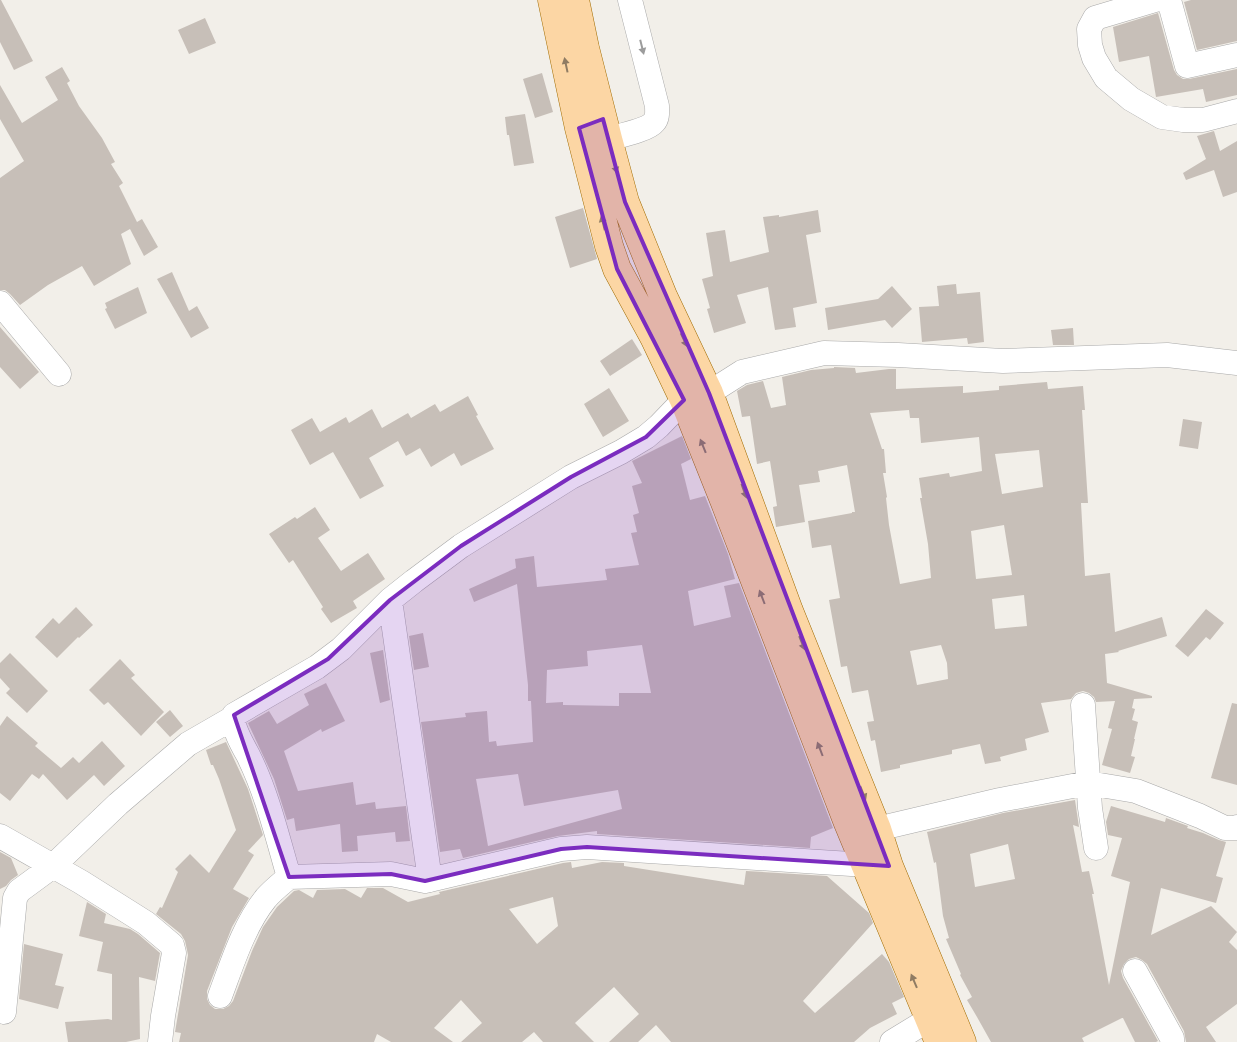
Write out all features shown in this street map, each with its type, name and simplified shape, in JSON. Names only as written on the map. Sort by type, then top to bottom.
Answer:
[{"type":"main road","points":[[552,0],[597,129],[663,296],[696,397],[724,500],[848,823],[877,865],[938,1023],[962,1042]]},
{"type":"main road","points":[[575,0],[585,48],[597,129],[609,246],[616,270],[654,337],[696,397],[789,611],[877,829],[877,865]]},
{"type":"street","points":[[597,129],[642,129],[654,122],[657,116],[657,106],[630,0]]},
{"type":"street","points":[[1155,0],[1095,18],[1089,29],[1090,45],[1094,58],[1106,78],[1131,100],[1162,117],[1203,120],[1237,111]]},
{"type":"street","points":[[1169,0],[1187,66],[1237,55]]},
{"type":"street","points":[[0,303],[59,374]]},
{"type":"street","points":[[4,1012],[15,898],[9,892],[53,866],[118,804],[188,744],[317,667],[340,649],[390,600],[469,541],[571,477],[646,437],[696,397],[742,372],[824,353],[898,355],[1003,362],[1167,355],[1237,363]]},
{"type":"street","points":[[390,600],[430,880]]},
{"type":"street","points":[[1083,705],[1090,808],[1096,848]]},
{"type":"street","points":[[233,718],[236,730],[267,802],[289,877]]},
{"type":"street","points":[[877,829],[1000,800],[1088,783],[1136,791],[1225,828],[1237,827]]},
{"type":"street","points":[[0,836],[81,882],[146,923],[172,945],[174,954],[160,1042]]},
{"type":"street","points":[[220,996],[241,942],[256,912],[267,897],[289,877],[391,874],[417,880],[430,880],[561,849],[587,847],[877,865]]},
{"type":"street","points":[[1135,971],[1172,1038],[1172,1042]]},
{"type":"street","points":[[892,1042],[938,1023]]},
{"type":"highlighted area","points":[[603,119],[625,202],[709,393],[889,866],[587,847],[561,849],[425,881],[391,874],[289,877],[234,715],[328,659],[390,600],[461,546],[571,477],[646,437],[684,400],[617,269],[579,128]]},
{"type":"building","points":[[0,0],[33,61],[14,70],[0,42]]},
{"type":"building","points":[[1191,0],[1237,0],[1237,41],[1197,50],[1184,2]]},
{"type":"building","points":[[1158,13],[1177,75],[1183,79],[1189,79],[1237,69],[1237,95],[1206,102],[1203,89],[1156,97],[1149,56],[1119,62],[1113,27]]},
{"type":"building","points":[[205,18],[216,43],[189,54],[178,30]]},
{"type":"building","points":[[62,67],[70,81],[67,83],[79,106],[102,138],[115,162],[111,164],[123,183],[119,186],[137,222],[142,219],[158,247],[144,256],[130,229],[121,234],[131,264],[94,286],[82,266],[48,285],[20,305],[5,290],[0,290],[0,178],[24,161],[0,119],[0,85],[22,123],[58,100],[45,77]]},
{"type":"building","points":[[542,73],[553,112],[535,118],[523,79]]},
{"type":"building","points":[[525,114],[534,163],[514,166],[505,117]]},
{"type":"building","points":[[1214,131],[1220,151],[1237,141],[1237,192],[1223,197],[1214,170],[1186,180],[1183,173],[1206,159],[1197,136]]},
{"type":"building","points":[[583,208],[597,259],[570,268],[555,217]]},
{"type":"building","points":[[818,210],[821,232],[806,235],[817,303],[793,308],[796,327],[775,330],[768,287],[737,295],[746,323],[714,333],[707,309],[710,308],[702,279],[713,276],[706,233],[725,230],[730,262],[769,252],[763,217],[779,215],[779,217]]},
{"type":"building","points":[[172,272],[189,311],[197,306],[209,328],[191,338],[157,279]]},
{"type":"building","points":[[956,284],[957,294],[980,292],[984,342],[968,344],[967,338],[922,342],[919,307],[939,306],[937,286]]},
{"type":"building","points":[[892,286],[912,309],[892,328],[885,320],[828,330],[825,308],[878,299]]},
{"type":"building","points":[[138,287],[147,313],[115,329],[105,309],[107,308],[105,303]]},
{"type":"building","points":[[0,327],[39,372],[20,389],[0,367]]},
{"type":"building","points":[[1073,328],[1074,345],[1053,345],[1051,330]]},
{"type":"building","points":[[632,339],[642,355],[610,376],[600,361]]},
{"type":"building","points":[[855,368],[856,373],[896,369],[896,389],[963,386],[963,393],[999,390],[999,386],[1047,382],[1048,389],[1083,386],[1085,410],[1082,410],[1088,503],[1081,503],[1085,576],[1110,573],[1115,632],[1162,617],[1167,636],[1119,652],[1105,654],[1107,683],[1152,696],[1152,698],[1134,699],[1132,708],[1135,709],[1132,720],[1138,722],[1131,756],[1135,757],[1130,773],[1102,765],[1112,729],[1108,728],[1115,701],[1096,702],[1094,697],[1083,691],[1076,693],[1071,699],[1041,703],[1049,732],[1025,739],[1027,750],[1000,757],[1001,761],[985,764],[980,744],[952,750],[952,754],[900,765],[900,768],[881,772],[875,740],[871,741],[867,722],[874,721],[868,690],[852,693],[847,666],[841,667],[829,600],[840,598],[831,545],[812,548],[808,521],[855,512],[847,465],[818,471],[820,482],[799,485],[805,522],[776,527],[773,507],[777,506],[770,461],[757,464],[750,416],[742,417],[737,391],[747,385],[763,381],[771,408],[786,405],[782,377],[811,370]],"holes":[[[909,410],[910,418],[919,418],[921,443],[979,437],[982,471],[950,477],[949,473],[919,478],[931,578],[900,584],[889,525],[883,473],[886,473],[884,449],[882,449],[870,413]],[[1039,450],[1043,487],[1002,494],[995,454]],[[1004,525],[1012,575],[976,579],[971,531]],[[1024,595],[1027,626],[995,629],[992,599]],[[941,645],[947,663],[948,679],[917,685],[910,651]]]},
{"type":"building","points":[[609,388],[629,421],[603,437],[584,404]]},
{"type":"building","points":[[468,396],[478,415],[476,416],[494,449],[461,466],[454,453],[431,467],[420,448],[406,456],[398,441],[369,458],[384,486],[360,499],[333,452],[310,465],[291,430],[312,418],[320,432],[346,417],[349,423],[372,409],[382,428],[408,413],[411,418],[435,404],[440,412]]},
{"type":"building","points":[[1183,419],[1202,422],[1198,449],[1179,446]]},
{"type":"building","points":[[682,436],[691,459],[681,464],[690,500],[705,496],[728,554],[735,579],[688,591],[694,626],[731,617],[724,586],[739,583],[833,828],[811,837],[810,848],[597,834],[597,831],[558,836],[463,858],[460,849],[440,852],[421,722],[466,717],[465,713],[487,711],[489,742],[496,741],[497,746],[533,742],[531,701],[528,701],[517,584],[474,602],[469,589],[516,568],[515,559],[534,556],[537,587],[607,580],[605,569],[639,565],[631,533],[637,532],[633,515],[639,513],[632,486],[642,483],[632,461]],"holes":[[[642,645],[651,693],[619,693],[619,706],[563,705],[563,702],[546,703],[547,670],[588,666],[587,651]],[[518,774],[524,806],[618,790],[622,809],[488,846],[476,779]]]},
{"type":"building","points":[[315,507],[330,530],[318,538],[341,571],[368,553],[385,579],[353,601],[357,608],[331,623],[293,560],[289,563],[269,534]]},
{"type":"building","points":[[76,607],[93,625],[57,658],[35,637],[53,618],[59,624]]},
{"type":"building","points":[[1206,609],[1224,623],[1210,640],[1206,637],[1188,657],[1175,646]]},
{"type":"building","points":[[423,633],[429,667],[414,670],[409,636]]},
{"type":"building","points":[[383,650],[390,700],[380,703],[370,653]]},
{"type":"building","points":[[10,653],[48,691],[27,713],[6,693],[10,689],[0,678],[0,663]]},
{"type":"building","points":[[120,659],[135,675],[131,678],[164,712],[141,736],[108,702],[104,705],[89,690]]},
{"type":"building","points":[[326,683],[345,721],[322,732],[321,729],[284,751],[298,791],[353,782],[356,805],[375,802],[376,809],[406,806],[410,841],[396,842],[395,832],[357,836],[358,851],[342,852],[340,824],[296,831],[294,818],[287,820],[274,779],[248,723],[269,711],[277,724],[309,705],[304,694]]},
{"type":"building","points":[[1232,703],[1237,704],[1237,785],[1211,778]]},
{"type":"building","points":[[170,710],[183,726],[170,737],[156,722]]},
{"type":"building","points":[[7,716],[38,743],[35,746],[61,768],[73,757],[79,763],[102,741],[125,766],[104,786],[94,775],[67,800],[43,774],[39,779],[32,774],[10,801],[0,793],[0,726]]},
{"type":"building","points":[[226,742],[248,789],[263,835],[248,851],[254,855],[233,889],[249,898],[232,927],[207,991],[207,999],[215,1009],[223,1009],[233,1001],[263,927],[277,907],[294,891],[299,890],[313,898],[317,890],[345,889],[361,898],[367,888],[383,888],[408,902],[440,894],[439,892],[571,862],[572,868],[602,862],[624,863],[624,866],[744,885],[746,871],[827,876],[869,913],[873,923],[803,1001],[815,1013],[882,954],[889,962],[904,997],[892,1003],[897,1014],[870,1028],[854,1042],[671,1042],[656,1025],[638,1042],[609,1042],[639,1014],[614,987],[575,1023],[594,1042],[543,1042],[534,1032],[522,1042],[461,1042],[482,1023],[461,1000],[434,1028],[453,1042],[391,1042],[377,1034],[374,1042],[179,1042],[181,1033],[175,1032],[188,955],[185,941],[181,934],[156,914],[160,907],[162,908],[178,872],[175,869],[190,854],[209,873],[236,830],[219,779],[213,765],[211,765],[206,750]],"holes":[[[553,897],[558,926],[537,944],[509,909]]]},
{"type":"building","points":[[1075,800],[1079,827],[1073,825],[1082,872],[1089,871],[1109,985],[1130,882],[1111,876],[1122,838],[1108,835],[1106,822],[1111,806],[1165,822],[1166,818],[1226,842],[1216,876],[1223,878],[1216,903],[1161,888],[1151,935],[1211,906],[1237,932],[1229,942],[1237,950],[1237,1004],[1206,1027],[1216,1042],[1186,1042],[1184,1031],[1147,964],[1136,957],[1129,959],[1121,971],[1123,978],[1158,1041],[1135,1042],[1122,1018],[1082,1038],[1084,1042],[991,1042],[967,1000],[972,997],[960,975],[946,939],[949,938],[943,916],[936,862],[934,863],[927,832],[1003,813]],"holes":[[[1008,844],[1015,879],[975,887],[970,854]]]},
{"type":"building","points":[[0,852],[11,858],[18,875],[0,889]]},
{"type":"building","points":[[87,902],[106,914],[104,923],[130,929],[160,953],[155,981],[139,977],[140,1039],[126,1042],[68,1042],[65,1022],[112,1020],[112,974],[97,971],[103,942],[79,936]]},
{"type":"building","points":[[24,944],[63,954],[55,985],[64,987],[58,1009],[19,999]]}]
